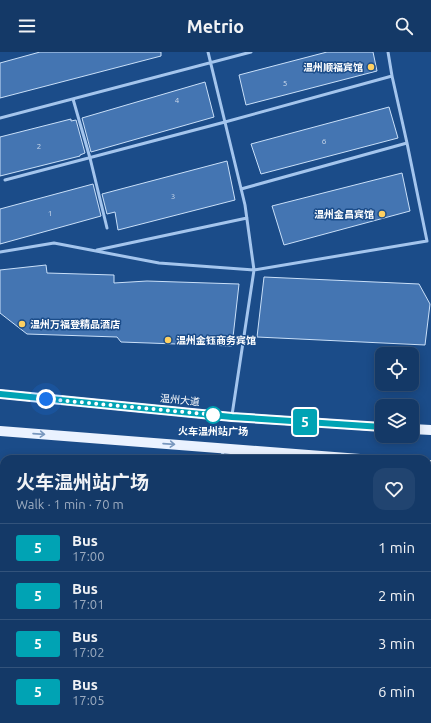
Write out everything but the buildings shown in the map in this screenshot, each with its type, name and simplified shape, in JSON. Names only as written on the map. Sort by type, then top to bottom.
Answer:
[{"type":"main road","name":"温州大道","points":[[0,394],[232,417],[375,427]]},
{"type":"main road","points":[[419,429],[431,430]]},
{"type":"main road","points":[[0,431],[224,448],[256,455]]},
{"type":"lane","points":[[208,52],[242,189],[254,270],[232,417]]},
{"type":"lane","points":[[0,118],[251,52]]},
{"type":"lane","points":[[0,252],[54,242],[159,263],[254,270],[427,241],[388,52]]},
{"type":"lane","points":[[5,180],[392,76]]},
{"type":"lane","points":[[73,99],[90,158],[107,228]]},
{"type":"lane","points":[[242,189],[407,143]]},
{"type":"lane","points":[[95,250],[247,218]]},
{"type":"lane","points":[[223,455],[224,448]]},
{"type":"bus line","name":"5","points":[[0,394],[232,417],[375,427]]},
{"type":"place","name":"温州顺福宾馆","points":[[371,67]]},
{"type":"place","name":"温州金昌宾馆","points":[[382,214]]},
{"type":"place","name":"温州万福登精品酒店","points":[[22,324]]},
{"type":"place","name":"温州金钰商务宾馆","points":[[168,340]]},
{"type":"place","name":"火车温州站广场","points":[[213,415]]},
{"type":"route","points":[[46,399],[216,415],[213,415]]}]
